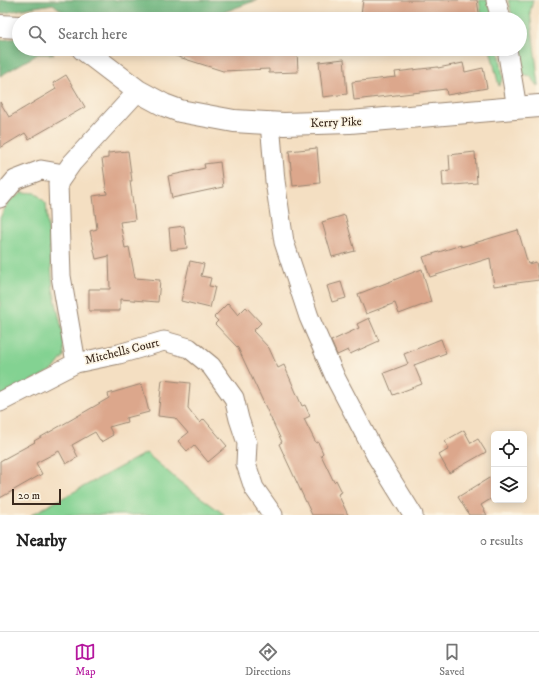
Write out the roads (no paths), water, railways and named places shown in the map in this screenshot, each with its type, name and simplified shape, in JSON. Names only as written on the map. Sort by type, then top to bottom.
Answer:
[{"type":"street","points":[[496,0],[499,12]]},
{"type":"street","points":[[0,26],[12,27]]},
{"type":"street","name":"Kerry Pike","points":[[92,56],[138,91],[164,105],[180,110],[234,121],[284,124],[380,120],[539,106]]},
{"type":"street","points":[[508,56],[517,108]]},
{"type":"street","name":"Mitchells Court","points":[[76,363],[61,276],[58,183],[72,163],[138,91]]},
{"type":"street","points":[[270,123],[275,181],[284,242],[309,317],[336,379],[377,457],[413,515]]},
{"type":"street","points":[[0,198],[15,180],[41,170],[64,174]]},
{"type":"street","name":"Mitchells Court","points":[[0,402],[76,363],[119,354],[164,341],[189,348],[211,366],[234,398],[246,443],[246,464],[254,488],[273,515]]}]
